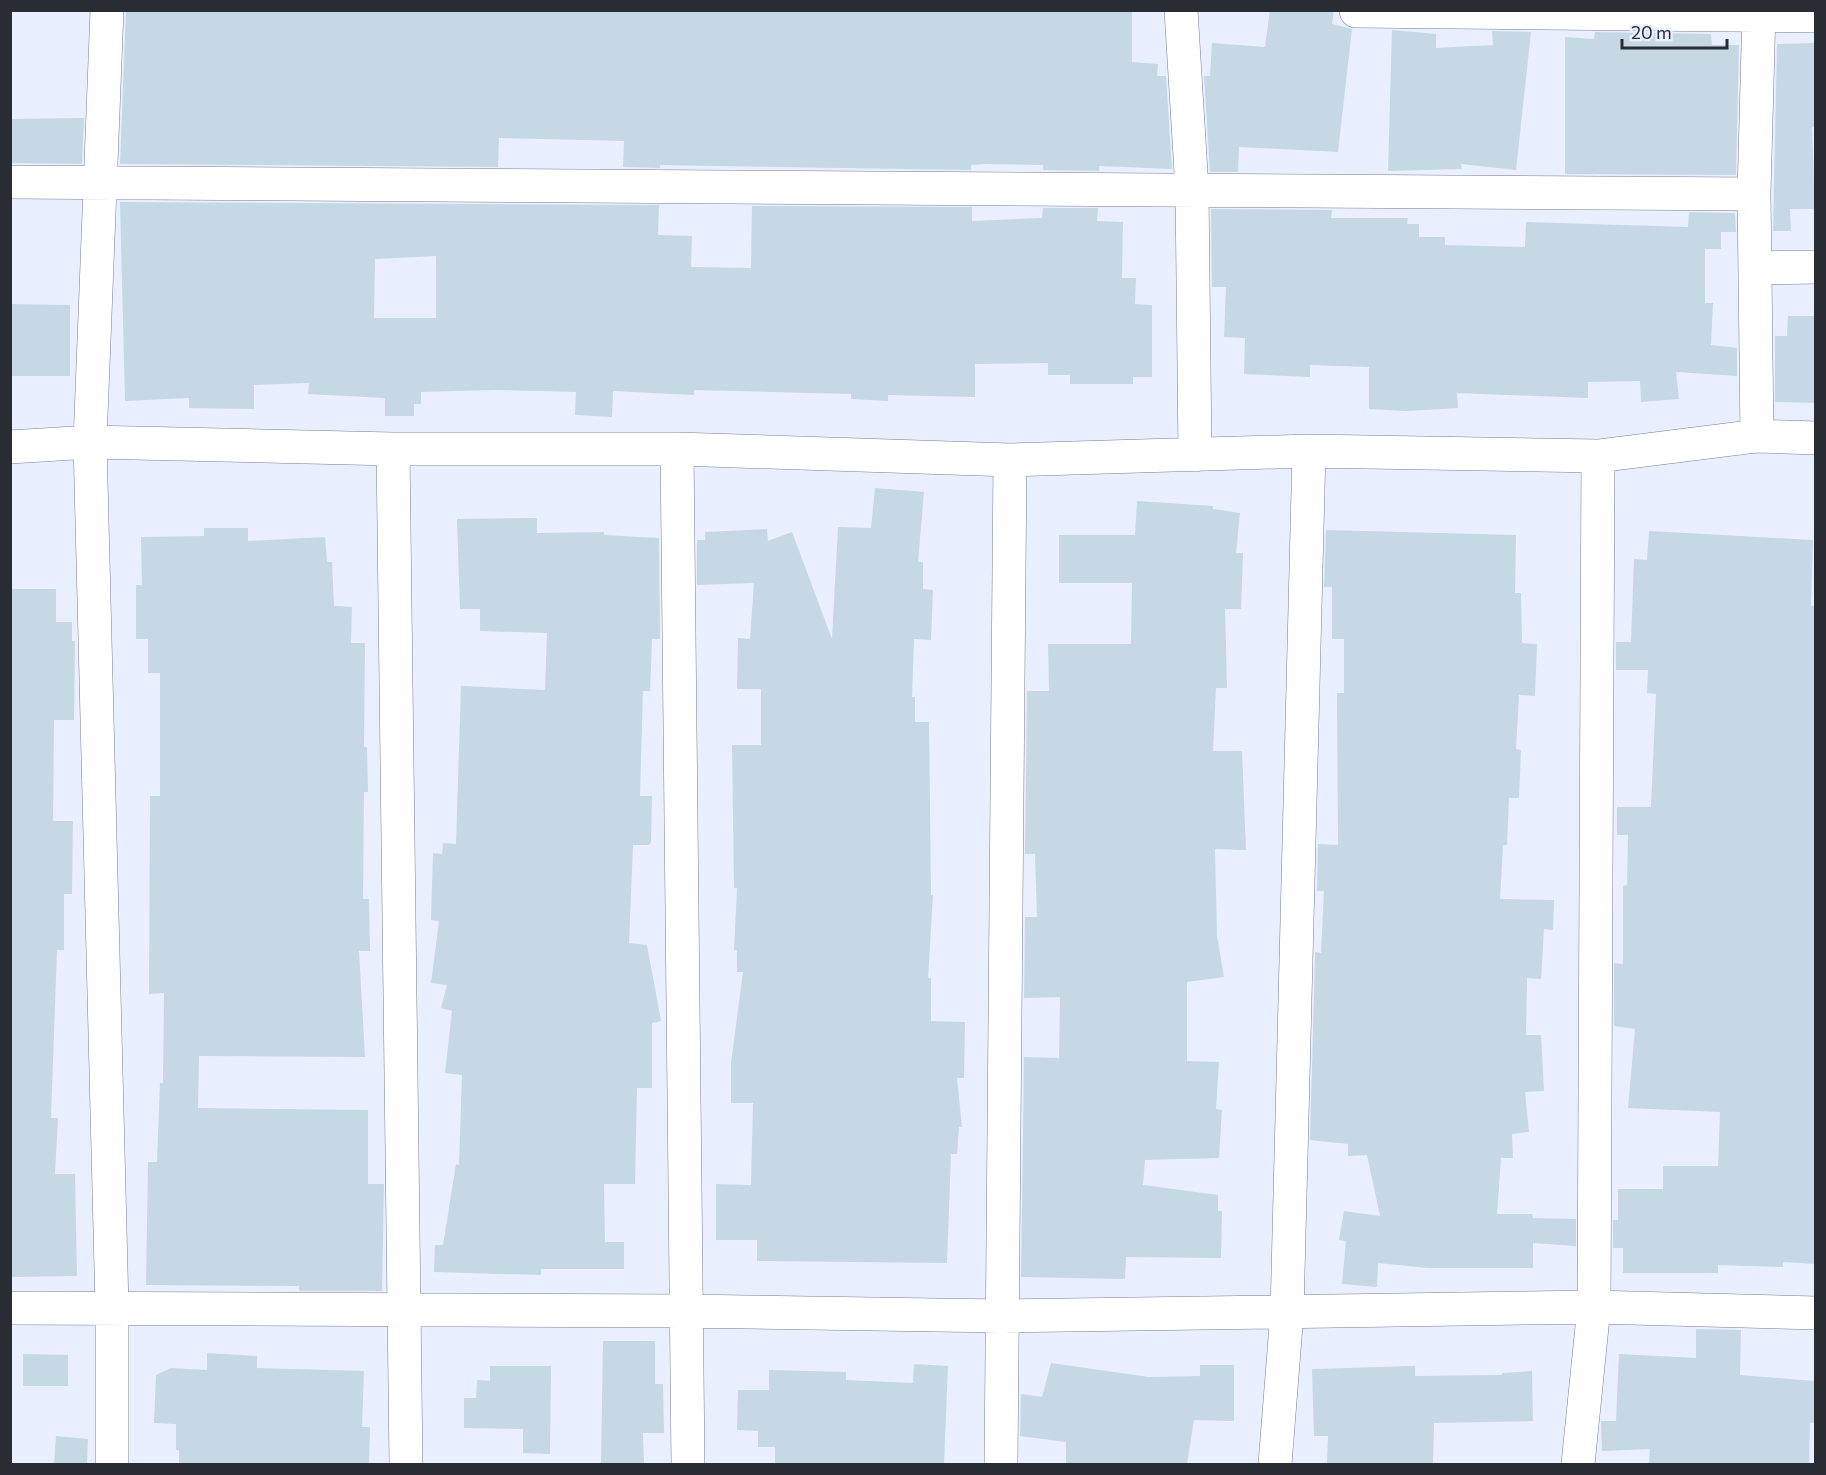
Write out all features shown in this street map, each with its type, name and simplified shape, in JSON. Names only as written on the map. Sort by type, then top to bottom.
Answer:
[{"type":"street","points":[[107,10],[102,183],[90,442],[112,1308],[112,1464]]},
{"type":"street","points":[[1181,10],[1192,189],[1195,455]]},
{"type":"street","points":[[1356,10],[1815,16]]},
{"type":"street","points":[[1757,436],[1754,194],[1759,14]]},
{"type":"street","points":[[10,182],[1754,194]]},
{"type":"street","points":[[1755,268],[1815,267]]},
{"type":"street","points":[[10,447],[90,442],[393,449],[677,449],[1010,460],[1309,451],[1598,456],[1757,436],[1815,438]]},
{"type":"street","points":[[393,449],[406,1464]]},
{"type":"street","points":[[677,449],[684,1311],[688,1464]]},
{"type":"street","points":[[1275,1464],[1287,1313],[1309,451]]},
{"type":"street","points":[[1578,1464],[1594,1307],[1598,456]]},
{"type":"street","points":[[1001,1464],[1010,460]]},
{"type":"street","points":[[10,1308],[684,1311],[1001,1316],[1594,1307],[1815,1313]]},
{"type":"building","points":[[126,10],[1132,10],[1132,62],[1158,64],[1157,76],[1166,76],[1172,169],[1099,166],[1099,171],[1043,170],[1043,165],[985,164],[971,165],[971,170],[660,165],[660,168],[623,167],[624,141],[499,138],[498,167],[120,164]]},
{"type":"building","points":[[1270,10],[1334,10],[1332,24],[1352,29],[1338,152],[1239,147],[1238,172],[1210,172],[1204,76],[1210,76],[1212,43],[1265,47]]},
{"type":"building","points":[[1392,30],[1436,34],[1436,48],[1493,45],[1492,31],[1531,32],[1516,170],[1461,164],[1462,169],[1388,171]]},
{"type":"building","points":[[1595,32],[1711,34],[1712,45],[1739,45],[1736,175],[1565,174],[1565,37],[1594,39]]},
{"type":"building","points":[[1815,43],[1815,127],[1812,127],[1815,209],[1790,209],[1791,231],[1773,231],[1777,44]]},
{"type":"building","points":[[84,118],[82,164],[11,163],[10,119]]},
{"type":"building","points":[[120,202],[659,205],[658,235],[692,236],[691,267],[751,268],[752,206],[972,207],[972,221],[1042,218],[1043,208],[1098,208],[1097,221],[1123,222],[1122,278],[1136,278],[1135,304],[1152,305],[1152,377],[1133,377],[1133,384],[1070,384],[1070,375],[1048,375],[1048,363],[975,364],[975,397],[888,395],[888,401],[851,399],[851,394],[694,390],[694,395],[613,391],[612,417],[575,415],[576,392],[495,390],[421,392],[421,404],[414,404],[414,416],[385,416],[385,398],[308,394],[309,383],[254,385],[254,409],[189,408],[189,398],[125,401]],"holes":[[[436,256],[436,318],[374,318],[375,259]]]},
{"type":"building","points":[[1211,209],[1332,210],[1331,218],[1408,218],[1407,224],[1419,224],[1419,237],[1445,237],[1445,245],[1525,247],[1526,222],[1688,227],[1689,212],[1735,213],[1736,232],[1721,232],[1721,249],[1705,249],[1705,303],[1713,303],[1711,345],[1737,348],[1737,376],[1676,372],[1679,399],[1641,402],[1640,381],[1588,382],[1588,398],[1457,393],[1458,408],[1406,411],[1369,409],[1369,367],[1310,365],[1310,377],[1244,374],[1245,338],[1224,337],[1226,287],[1212,287]]},
{"type":"building","points":[[10,304],[70,305],[70,376],[10,376]]},
{"type":"building","points":[[1788,316],[1815,316],[1815,403],[1775,402],[1775,336],[1787,336]]},
{"type":"building","points":[[875,488],[924,492],[918,562],[923,562],[923,589],[933,590],[931,640],[914,639],[912,697],[915,697],[915,722],[929,722],[931,895],[933,895],[928,978],[931,978],[931,1021],[965,1022],[964,1078],[957,1078],[962,1127],[959,1127],[957,1154],[951,1154],[947,1263],[757,1261],[757,1240],[716,1240],[716,1184],[751,1185],[753,1103],[731,1103],[731,1063],[743,972],[737,972],[737,950],[734,950],[737,888],[734,888],[732,745],[761,745],[761,689],[737,689],[738,638],[750,639],[754,583],[697,585],[697,540],[705,540],[705,532],[767,529],[768,541],[792,532],[832,639],[838,527],[871,528]]},
{"type":"building","points":[[1137,501],[1213,506],[1213,509],[1240,513],[1236,553],[1243,553],[1241,609],[1225,609],[1227,688],[1216,688],[1213,751],[1242,751],[1246,850],[1215,849],[1217,936],[1224,977],[1187,982],[1187,1061],[1219,1062],[1216,1109],[1222,1110],[1219,1158],[1145,1160],[1143,1185],[1218,1195],[1218,1211],[1222,1211],[1221,1258],[1126,1257],[1125,1279],[1021,1277],[1024,1057],[1059,1058],[1060,997],[1024,998],[1025,917],[1037,917],[1035,854],[1025,854],[1027,691],[1049,691],[1048,644],[1131,644],[1132,583],[1059,583],[1059,535],[1135,535]]},
{"type":"building","points":[[537,518],[537,533],[604,532],[604,535],[659,538],[660,639],[652,639],[650,691],[643,691],[640,796],[652,796],[651,842],[649,845],[633,845],[629,943],[647,945],[661,1021],[652,1023],[652,1088],[637,1088],[635,1184],[604,1184],[605,1242],[624,1242],[624,1269],[541,1269],[541,1275],[434,1272],[435,1245],[443,1245],[456,1164],[459,1165],[462,1075],[445,1073],[452,1011],[441,1008],[447,985],[431,983],[439,921],[431,920],[433,853],[442,854],[443,843],[456,844],[461,686],[545,690],[547,633],[480,631],[480,609],[460,609],[457,519]]},
{"type":"building","points":[[204,528],[248,528],[248,541],[325,537],[327,562],[332,562],[334,606],[352,607],[351,643],[365,643],[364,747],[367,747],[368,792],[364,792],[363,899],[369,899],[370,951],[359,951],[365,1057],[199,1056],[198,1108],[368,1110],[368,1184],[384,1184],[382,1291],[299,1291],[299,1286],[146,1285],[148,1162],[157,1162],[160,1083],[163,1083],[164,993],[149,994],[150,796],[160,796],[160,673],[148,673],[148,639],[136,639],[136,585],[142,585],[141,537],[204,536]]},
{"type":"building","points":[[1326,530],[1516,535],[1515,593],[1521,593],[1522,643],[1537,644],[1535,696],[1519,695],[1516,749],[1521,750],[1519,798],[1509,798],[1507,845],[1503,845],[1500,899],[1554,900],[1553,930],[1544,929],[1541,979],[1527,978],[1526,1035],[1541,1035],[1544,1091],[1525,1092],[1529,1132],[1512,1134],[1513,1158],[1501,1158],[1497,1214],[1532,1214],[1533,1218],[1576,1219],[1576,1246],[1533,1243],[1533,1268],[1428,1268],[1378,1263],[1377,1287],[1342,1284],[1346,1241],[1339,1240],[1344,1211],[1380,1216],[1367,1155],[1348,1156],[1348,1144],[1310,1140],[1315,952],[1321,953],[1324,891],[1317,891],[1318,844],[1338,845],[1337,693],[1344,693],[1344,639],[1332,639],[1332,587],[1324,587]]},
{"type":"building","points":[[1649,531],[1813,540],[1811,606],[1815,606],[1815,1264],[1783,1262],[1783,1267],[1718,1265],[1718,1273],[1623,1273],[1623,1248],[1613,1248],[1613,1220],[1618,1220],[1618,1189],[1663,1189],[1663,1166],[1718,1166],[1720,1112],[1628,1108],[1635,1029],[1614,1026],[1614,963],[1623,964],[1623,886],[1627,885],[1628,835],[1617,835],[1617,807],[1651,807],[1656,694],[1647,693],[1648,670],[1616,670],[1616,642],[1631,642],[1634,559],[1647,560]]},
{"type":"building","points":[[10,589],[56,589],[56,622],[72,622],[72,641],[75,641],[74,720],[54,720],[53,821],[73,821],[72,894],[64,894],[64,950],[57,950],[51,1118],[58,1118],[55,1174],[75,1174],[77,1276],[10,1277]]},
{"type":"building","points":[[1696,1329],[1741,1330],[1740,1375],[1815,1381],[1815,1423],[1810,1423],[1809,1464],[1649,1464],[1650,1449],[1602,1451],[1601,1421],[1616,1421],[1619,1354],[1696,1358]]},
{"type":"building","points":[[603,1341],[655,1341],[655,1384],[663,1384],[664,1433],[643,1433],[644,1464],[601,1464]]},
{"type":"building","points":[[207,1353],[257,1356],[257,1368],[364,1371],[362,1427],[370,1427],[369,1464],[179,1464],[179,1450],[176,1450],[176,1424],[154,1423],[156,1375],[171,1368],[207,1370]]},
{"type":"building","points":[[23,1354],[68,1355],[68,1386],[23,1386]]},
{"type":"building","points":[[1051,1363],[1149,1377],[1200,1376],[1200,1365],[1234,1365],[1234,1421],[1194,1420],[1187,1464],[1066,1464],[1066,1442],[1020,1436],[1021,1394],[1042,1397]]},
{"type":"building","points":[[914,1364],[948,1366],[944,1464],[775,1464],[775,1447],[758,1447],[758,1431],[737,1430],[738,1390],[769,1390],[769,1370],[846,1372],[846,1380],[913,1383]]},
{"type":"building","points":[[490,1366],[551,1366],[550,1454],[523,1453],[523,1429],[464,1428],[464,1398],[476,1398],[477,1380],[490,1381]]},
{"type":"building","points":[[1415,1366],[1415,1376],[1502,1375],[1502,1373],[1532,1371],[1533,1421],[1434,1423],[1433,1464],[1327,1464],[1328,1436],[1314,1436],[1312,1369]]},
{"type":"building","points":[[56,1436],[88,1439],[87,1464],[54,1464]]}]
